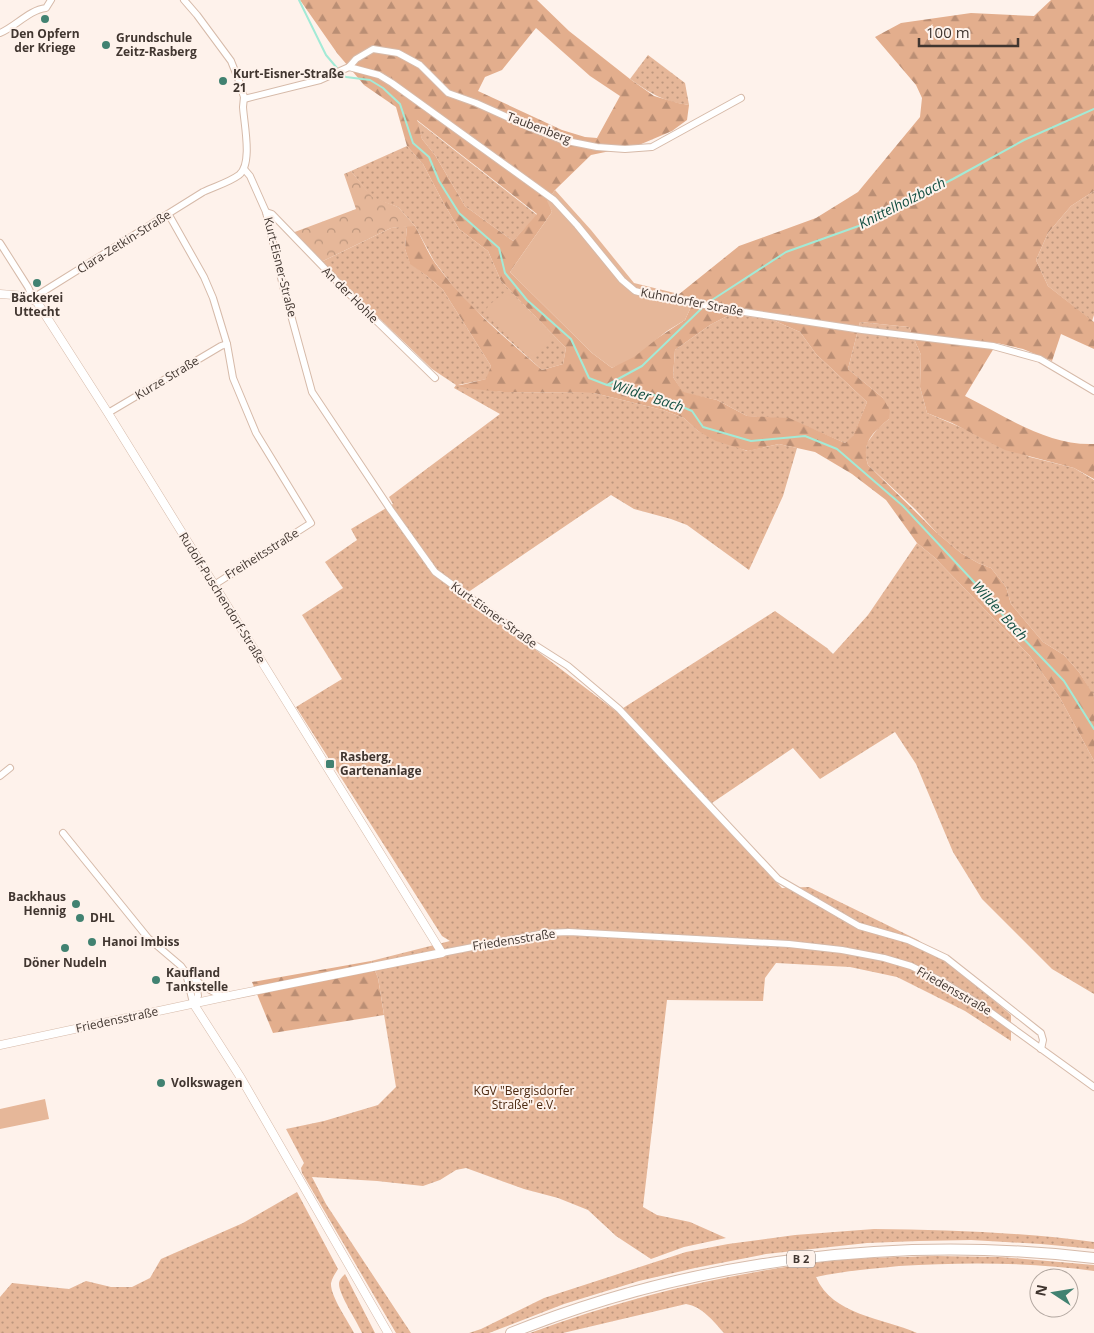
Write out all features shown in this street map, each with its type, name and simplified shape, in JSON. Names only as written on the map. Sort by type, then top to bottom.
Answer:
[{"type":"main road","name":"B 2","points":[[511,1333],[575,1310],[652,1287],[781,1261],[859,1253],[960,1249],[1036,1252],[1094,1258]]},
{"type":"street","points":[[0,33],[35,11],[46,8],[51,0]]},
{"type":"street","points":[[184,0],[231,61],[240,81],[244,99],[247,156],[244,169]]},
{"type":"street","name":"Taubenberg","points":[[346,68],[356,59],[373,49],[398,53],[420,65],[448,93],[562,140],[597,147],[625,149],[652,147],[740,98]]},
{"type":"street","points":[[244,99],[311,82],[346,68]]},
{"type":"street","name":"Kuhndorfer Straße","points":[[346,68],[374,74],[392,83],[554,200],[622,280],[635,290],[654,296],[744,312],[862,330],[993,346],[1040,359],[1094,391]]},
{"type":"street","name":"Kurt-Eisner-Straße","points":[[244,169],[250,176],[266,212],[283,286],[312,392],[390,509],[435,572],[535,645],[568,666],[619,709],[778,879],[859,926],[908,940],[946,958],[1041,1032],[1043,1040],[1041,1049]]},
{"type":"street","name":"Clara-Zetkin-Straße","points":[[33,298],[208,190],[237,176],[244,169]]},
{"type":"street","name":"An der Hohle","points":[[266,212],[272,214],[435,378]]},
{"type":"street","points":[[168,214],[208,287],[227,344]]},
{"type":"street","name":"Rudolf-Puschendorf-Straße","points":[[0,244],[108,413],[442,953]]},
{"type":"street","points":[[0,294],[22,295],[33,298]]},
{"type":"street","name":"Kurze Straße","points":[[108,413],[220,346],[227,344]]},
{"type":"street","name":"Freiheitsstraße","points":[[214,585],[311,523],[256,433],[233,378],[227,344]]},
{"type":"street","points":[[0,776],[10,768]]},
{"type":"street","points":[[63,833],[148,938],[177,962],[186,974],[193,1003],[241,1078],[388,1333]]},
{"type":"street","name":"Friedensstraße","points":[[0,1045],[193,1003],[442,953],[545,933],[569,932],[789,944],[842,950],[884,958],[911,966],[943,982],[982,1006],[1094,1087]]},
{"type":"street","points":[[186,974],[192,976],[195,981],[198,996],[193,1003]]},
{"type":"street","points":[[195,981],[224,997]]},
{"type":"green space","points":[[300,0],[537,0],[569,31],[654,96],[689,105],[687,120],[672,131],[639,145],[591,155],[555,190],[548,200],[552,212],[510,272],[592,353],[612,368],[685,320],[695,298],[678,295],[739,246],[816,218],[858,192],[920,117],[922,98],[916,85],[875,37],[901,23],[971,13],[1034,16],[1051,0],[1094,0],[1094,191],[1071,206],[1048,233],[1036,260],[1048,286],[1094,322],[1094,349],[1061,334],[1052,361],[1023,349],[997,343],[965,396],[1011,421],[1044,435],[1060,440],[1094,444],[1094,479],[1074,468],[1005,450],[952,423],[927,413],[920,387],[921,355],[909,327],[860,322],[848,369],[883,398],[890,411],[889,419],[869,439],[866,450],[868,465],[937,533],[961,553],[991,568],[1006,587],[1011,604],[1043,642],[1064,655],[1079,672],[1093,694],[1094,761],[1060,698],[1030,656],[934,557],[917,543],[886,500],[852,474],[815,452],[779,444],[748,451],[716,441],[698,431],[684,418],[663,410],[594,393],[503,392],[457,386],[486,379],[491,366],[443,290],[410,264],[405,249],[407,226],[415,226],[432,259],[459,292],[486,320],[542,370],[563,364],[566,348],[501,281],[488,251],[459,229],[423,164],[407,146],[396,107],[364,85],[337,53]],"holes":[[[536,28],[590,76],[620,96],[597,138],[585,137],[562,130],[478,91],[485,77],[502,70]],[[417,120],[537,214],[513,241],[465,206],[435,155],[422,139]],[[731,314],[773,320],[800,332],[816,354],[867,402],[853,436],[845,443],[789,418],[747,416],[717,400],[683,392],[673,377],[675,350],[710,325]]]},
{"type":"green space","points":[[648,55],[685,83],[689,105],[672,102],[658,96],[630,79]]},
{"type":"green space","points":[[416,120],[537,215],[513,241],[465,206],[435,155],[422,139]]},
{"type":"green space","points":[[407,146],[423,164],[459,229],[488,251],[501,281],[566,348],[563,364],[542,370],[471,306],[434,261],[415,226],[398,207],[372,198],[351,171]]},
{"type":"green space","points":[[351,171],[372,197],[398,207],[415,226],[391,228],[321,262],[292,233],[356,209],[344,174]]},
{"type":"green space","points":[[555,190],[591,230],[634,283],[695,298],[685,320],[667,331],[634,357],[612,368],[592,353],[510,272],[552,212],[547,201]]},
{"type":"green space","points":[[1094,191],[1094,315],[1092,321],[1048,286],[1036,260],[1048,233],[1071,206]]},
{"type":"green space","name":"KGV \"Bergisdorfer Straße\" e.V.","points":[[407,226],[405,249],[410,263],[443,290],[491,366],[487,379],[458,385],[503,392],[594,393],[663,410],[684,418],[698,431],[747,451],[779,444],[797,448],[783,496],[749,570],[687,525],[634,509],[611,495],[461,597],[528,644],[617,712],[775,611],[833,654],[868,615],[917,543],[934,557],[1030,656],[1060,698],[1094,761],[1094,994],[1052,969],[982,899],[953,852],[916,764],[895,732],[820,779],[793,748],[706,807],[782,888],[809,887],[918,940],[970,980],[1011,1015],[1011,1041],[965,1011],[897,977],[850,967],[776,963],[765,978],[763,1001],[667,1000],[643,1207],[657,1215],[690,1222],[726,1238],[684,1247],[651,1259],[616,1236],[588,1210],[558,1198],[524,1189],[466,1168],[456,1170],[440,1180],[423,1186],[312,1177],[326,1204],[411,1333],[396,1333],[302,1173],[301,1168],[304,1163],[286,1129],[324,1121],[378,1105],[396,1087],[378,978],[371,961],[450,941],[442,936],[296,707],[342,679],[302,615],[343,588],[325,562],[357,540],[351,529],[393,504],[389,497],[500,414],[454,388],[456,385],[432,369],[321,262],[391,228]]},
{"type":"green space","points":[[505,292],[550,335],[546,345],[534,355],[531,356],[525,353],[494,323],[486,311],[488,306]]},
{"type":"green space","points":[[731,314],[773,320],[800,332],[816,354],[867,402],[853,437],[845,443],[789,419],[747,416],[717,400],[683,393],[673,377],[675,350],[710,325]]},
{"type":"green space","points":[[860,322],[909,327],[921,355],[920,387],[927,413],[1030,457],[1074,468],[1094,480],[1094,697],[1079,672],[1064,655],[1043,642],[1011,604],[1006,587],[991,568],[961,553],[937,533],[915,509],[868,465],[865,454],[867,443],[878,428],[889,419],[883,398],[848,369]]},
{"type":"green space","points":[[371,961],[378,978],[384,1015],[273,1033],[252,982]]},
{"type":"green space","points":[[45,1099],[49,1119],[0,1129],[0,1109]]},
{"type":"green space","points":[[297,1192],[338,1269],[331,1281],[331,1288],[354,1333],[0,1333],[0,1297],[12,1283],[69,1289],[86,1281],[111,1287],[132,1287],[150,1278],[161,1259],[243,1223]]},
{"type":"green space","points":[[874,1229],[957,1231],[1039,1236],[1094,1242],[1094,1249],[971,1240],[867,1243],[766,1254],[639,1281],[564,1304],[489,1333],[469,1333],[544,1298],[686,1252],[795,1235]]},
{"type":"green space","points":[[883,1257],[1000,1257],[1094,1265],[1094,1271],[1079,1268],[1021,1264],[948,1264],[899,1266],[816,1277],[824,1290],[834,1300],[846,1307],[860,1314],[917,1333],[724,1333],[703,1311],[686,1304],[563,1333],[530,1333],[603,1308],[715,1280],[792,1266]]},
{"type":"green space","points":[[345,1274],[375,1333],[362,1333],[345,1301],[339,1284]]},
{"type":"waterway","name":"Wilder Bach","points":[[299,0],[326,55],[342,74],[346,77],[370,80],[383,88],[400,104],[413,143],[429,157],[439,181],[459,213],[499,248],[505,273],[527,300],[571,339],[589,378],[607,385],[649,393],[692,411],[703,427],[751,441],[805,436],[837,449],[903,506],[989,598],[1018,633],[1064,681],[1094,729]]},
{"type":"waterway","name":"Knittelholzbach","points":[[712,300],[786,252],[867,223],[1024,140],[1094,109]]},
{"type":"waterway","name":"Knittelholzbach","points":[[607,385],[642,366],[702,308]]},
{"type":"place","name":"Den Opfern der Kriege","points":[[45,19]]},
{"type":"place","name":"Grundschule Zeitz-Rasberg","points":[[106,45]]},
{"type":"place","name":"Kurt-Eisner-Straße 21","points":[[223,81]]},
{"type":"place","name":"Bäckerei Uttecht","points":[[37,283]]},
{"type":"place","name":"Rasberg, Gartenanlage","points":[[330,764]]},
{"type":"place","name":"Backhaus Hennig","points":[[76,904]]},
{"type":"place","name":"DHL","points":[[80,918]]},
{"type":"place","name":"Hanoi Imbiss","points":[[92,942]]},
{"type":"place","name":"Döner Nudeln","points":[[65,948]]},
{"type":"place","name":"Kaufland Tankstelle","points":[[156,980]]},
{"type":"place","name":"Volkswagen","points":[[161,1083]]}]
